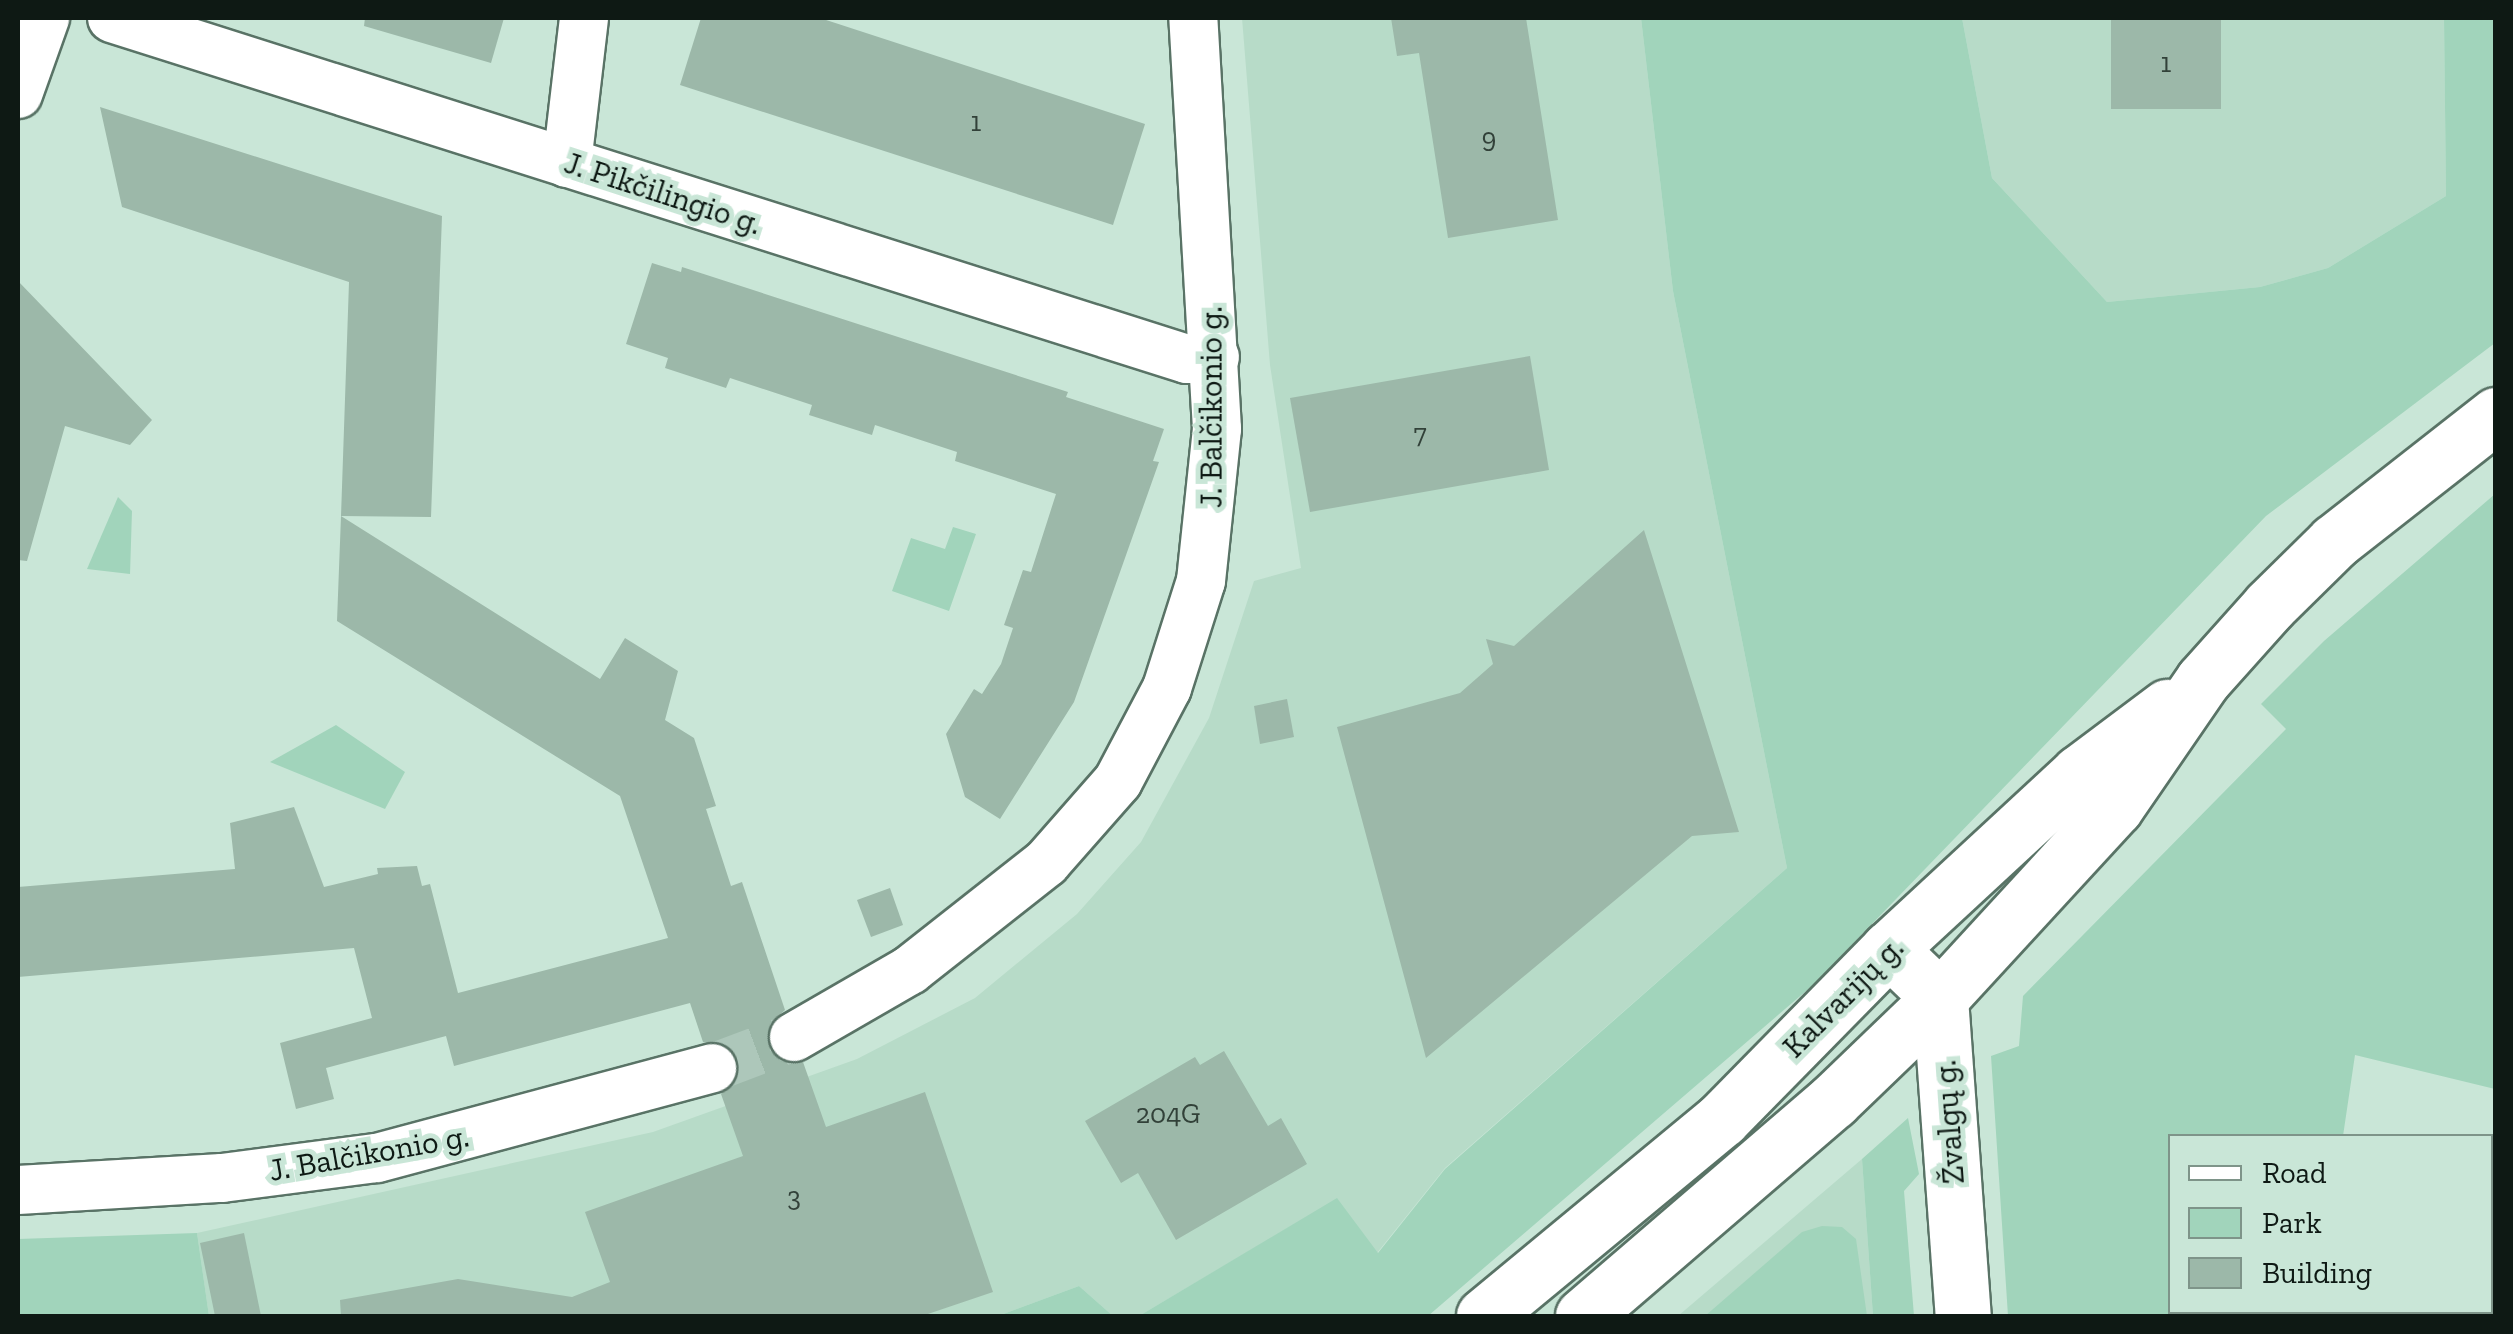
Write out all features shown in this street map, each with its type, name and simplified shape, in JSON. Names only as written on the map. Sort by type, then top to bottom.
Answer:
[{"type":"main road","name":"Kalvarijų g.","points":[[1584,1316],[1833,1101],[1940,998],[2115,808],[2203,680],[2334,542],[2496,415]]},
{"type":"main road","name":"Kalvarijų g.","points":[[1484,1316],[1722,1119],[1889,949],[2078,774],[2203,680]]},
{"type":"main road","points":[[1889,949],[1940,998]]},
{"type":"main road","name":"Žvalgų g.","points":[[1940,998],[1963,1316]]},
{"type":"street","points":[[18,94],[46,18]]},
{"type":"street","name":"J. Pikčilingio g.","points":[[112,18],[1187,358],[1215,357]]},
{"type":"street","points":[[567,163],[584,18]]},
{"type":"street","name":"J. Balčikonio g.","points":[[794,1037],[894,980],[1001,902],[1090,820],[1148,734],[1201,581],[1212,519],[1215,357],[1192,18]]},
{"type":"street","name":"J. Balčikonio g.","points":[[18,1190],[222,1178],[377,1158],[712,1068]]},
{"type":"shaded area","points":[[1242,18],[1641,18],[1673,291],[1787,868],[1445,1168],[1377,1253],[1337,1199],[1139,1316],[1113,1316],[1079,1286],[998,1316],[209,1316],[197,1233],[653,1132],[857,1059],[975,998],[1077,914],[1141,842],[1209,718],[1254,581],[1301,568],[1270,365]]},
{"type":"shaded area","points":[[1962,18],[2444,18],[2446,196],[2328,268],[2260,287],[2107,302],[1992,178]]},
{"type":"shaded area","points":[[1862,1159],[1873,1316],[1678,1316]]},
{"type":"green space","points":[[1641,18],[1962,18],[1992,178],[2107,302],[2260,287],[2328,268],[2446,196],[2444,18],[2495,18],[2495,343],[2266,516],[1813,985],[1428,1316],[1139,1316],[1337,1198],[1378,1253],[1445,1169],[1787,868],[1673,291]]},
{"type":"green space","points":[[2495,494],[2495,1089],[2355,1055],[2343,1134],[2168,1134],[2168,1314],[2325,1316],[2008,1316],[1991,1056],[2019,1046],[2023,996],[2286,729],[2261,704],[2324,641]]},
{"type":"green space","points":[[118,497],[132,511],[130,574],[87,569]]},
{"type":"green space","points":[[953,527],[976,534],[949,611],[892,591],[911,538],[945,549]]},
{"type":"green space","points":[[336,725],[405,772],[385,809],[270,762]]},
{"type":"green space","points":[[1908,1118],[1919,1174],[1904,1191],[1914,1316],[1873,1316],[1862,1159]]},
{"type":"green space","points":[[1822,1226],[1842,1227],[1856,1239],[1867,1316],[1705,1316],[1802,1232]]},
{"type":"green space","points":[[197,1233],[209,1316],[18,1316],[18,1239]]},
{"type":"green space","points":[[2493,1257],[2495,1316],[2406,1316],[2493,1314]]},
{"type":"green space","points":[[1079,1286],[1113,1316],[998,1316]]},
{"type":"building","points":[[365,18],[504,18],[491,63],[364,26]]},
{"type":"building","points":[[701,18],[820,18],[1145,124],[1113,225],[680,85]]},
{"type":"building","points":[[1391,18],[1526,18],[1558,220],[1448,238],[1419,53],[1397,56]]},
{"type":"building","points":[[2111,18],[2221,18],[2221,109],[2111,109]]},
{"type":"building","points":[[100,107],[442,216],[431,517],[341,516],[349,282],[122,207]]},
{"type":"building","points":[[652,263],[681,272],[682,267],[1068,392],[1066,397],[1164,429],[1153,461],[1159,462],[1074,702],[1000,819],[965,797],[946,734],[974,689],[982,694],[1001,664],[1013,628],[1004,625],[1023,570],[1031,572],[1056,494],[955,461],[957,452],[875,425],[872,435],[809,415],[812,405],[730,378],[726,388],[665,368],[668,358],[626,344]]},
{"type":"building","points":[[18,281],[152,420],[130,445],[65,426],[27,561],[18,560]]},
{"type":"building","points":[[1530,356],[1549,470],[1310,512],[1290,398]]},
{"type":"building","points":[[341,516],[600,679],[625,638],[678,671],[665,720],[694,738],[716,806],[706,809],[731,886],[742,882],[785,1010],[770,1024],[770,1050],[781,1061],[803,1062],[826,1127],[925,1092],[993,1292],[922,1316],[341,1316],[340,1300],[458,1279],[572,1297],[610,1282],[585,1212],[743,1156],[721,1094],[739,1074],[732,1049],[703,1042],[690,1003],[454,1066],[446,1036],[326,1068],[334,1099],[296,1109],[280,1043],[372,1018],[354,948],[18,977],[18,887],[235,869],[230,823],[294,807],[324,887],[378,874],[377,868],[417,866],[422,886],[430,884],[458,993],[668,938],[620,796],[337,621]]},
{"type":"building","points":[[1644,530],[1739,832],[1692,836],[1426,1058],[1337,727],[1460,693],[1493,664],[1486,639],[1514,646]]},
{"type":"building","points":[[1287,699],[1294,737],[1260,744],[1254,706]]},
{"type":"building","points":[[890,888],[903,925],[871,937],[857,900]]},
{"type":"building","points":[[1224,1051],[1268,1126],[1281,1118],[1307,1164],[1176,1240],[1138,1173],[1121,1183],[1085,1121],[1195,1057],[1200,1065]]},
{"type":"building","points":[[244,1233],[261,1316],[215,1316],[200,1243]]},
{"type":"tunnel","points":[[712,1068],[794,1037]]}]
